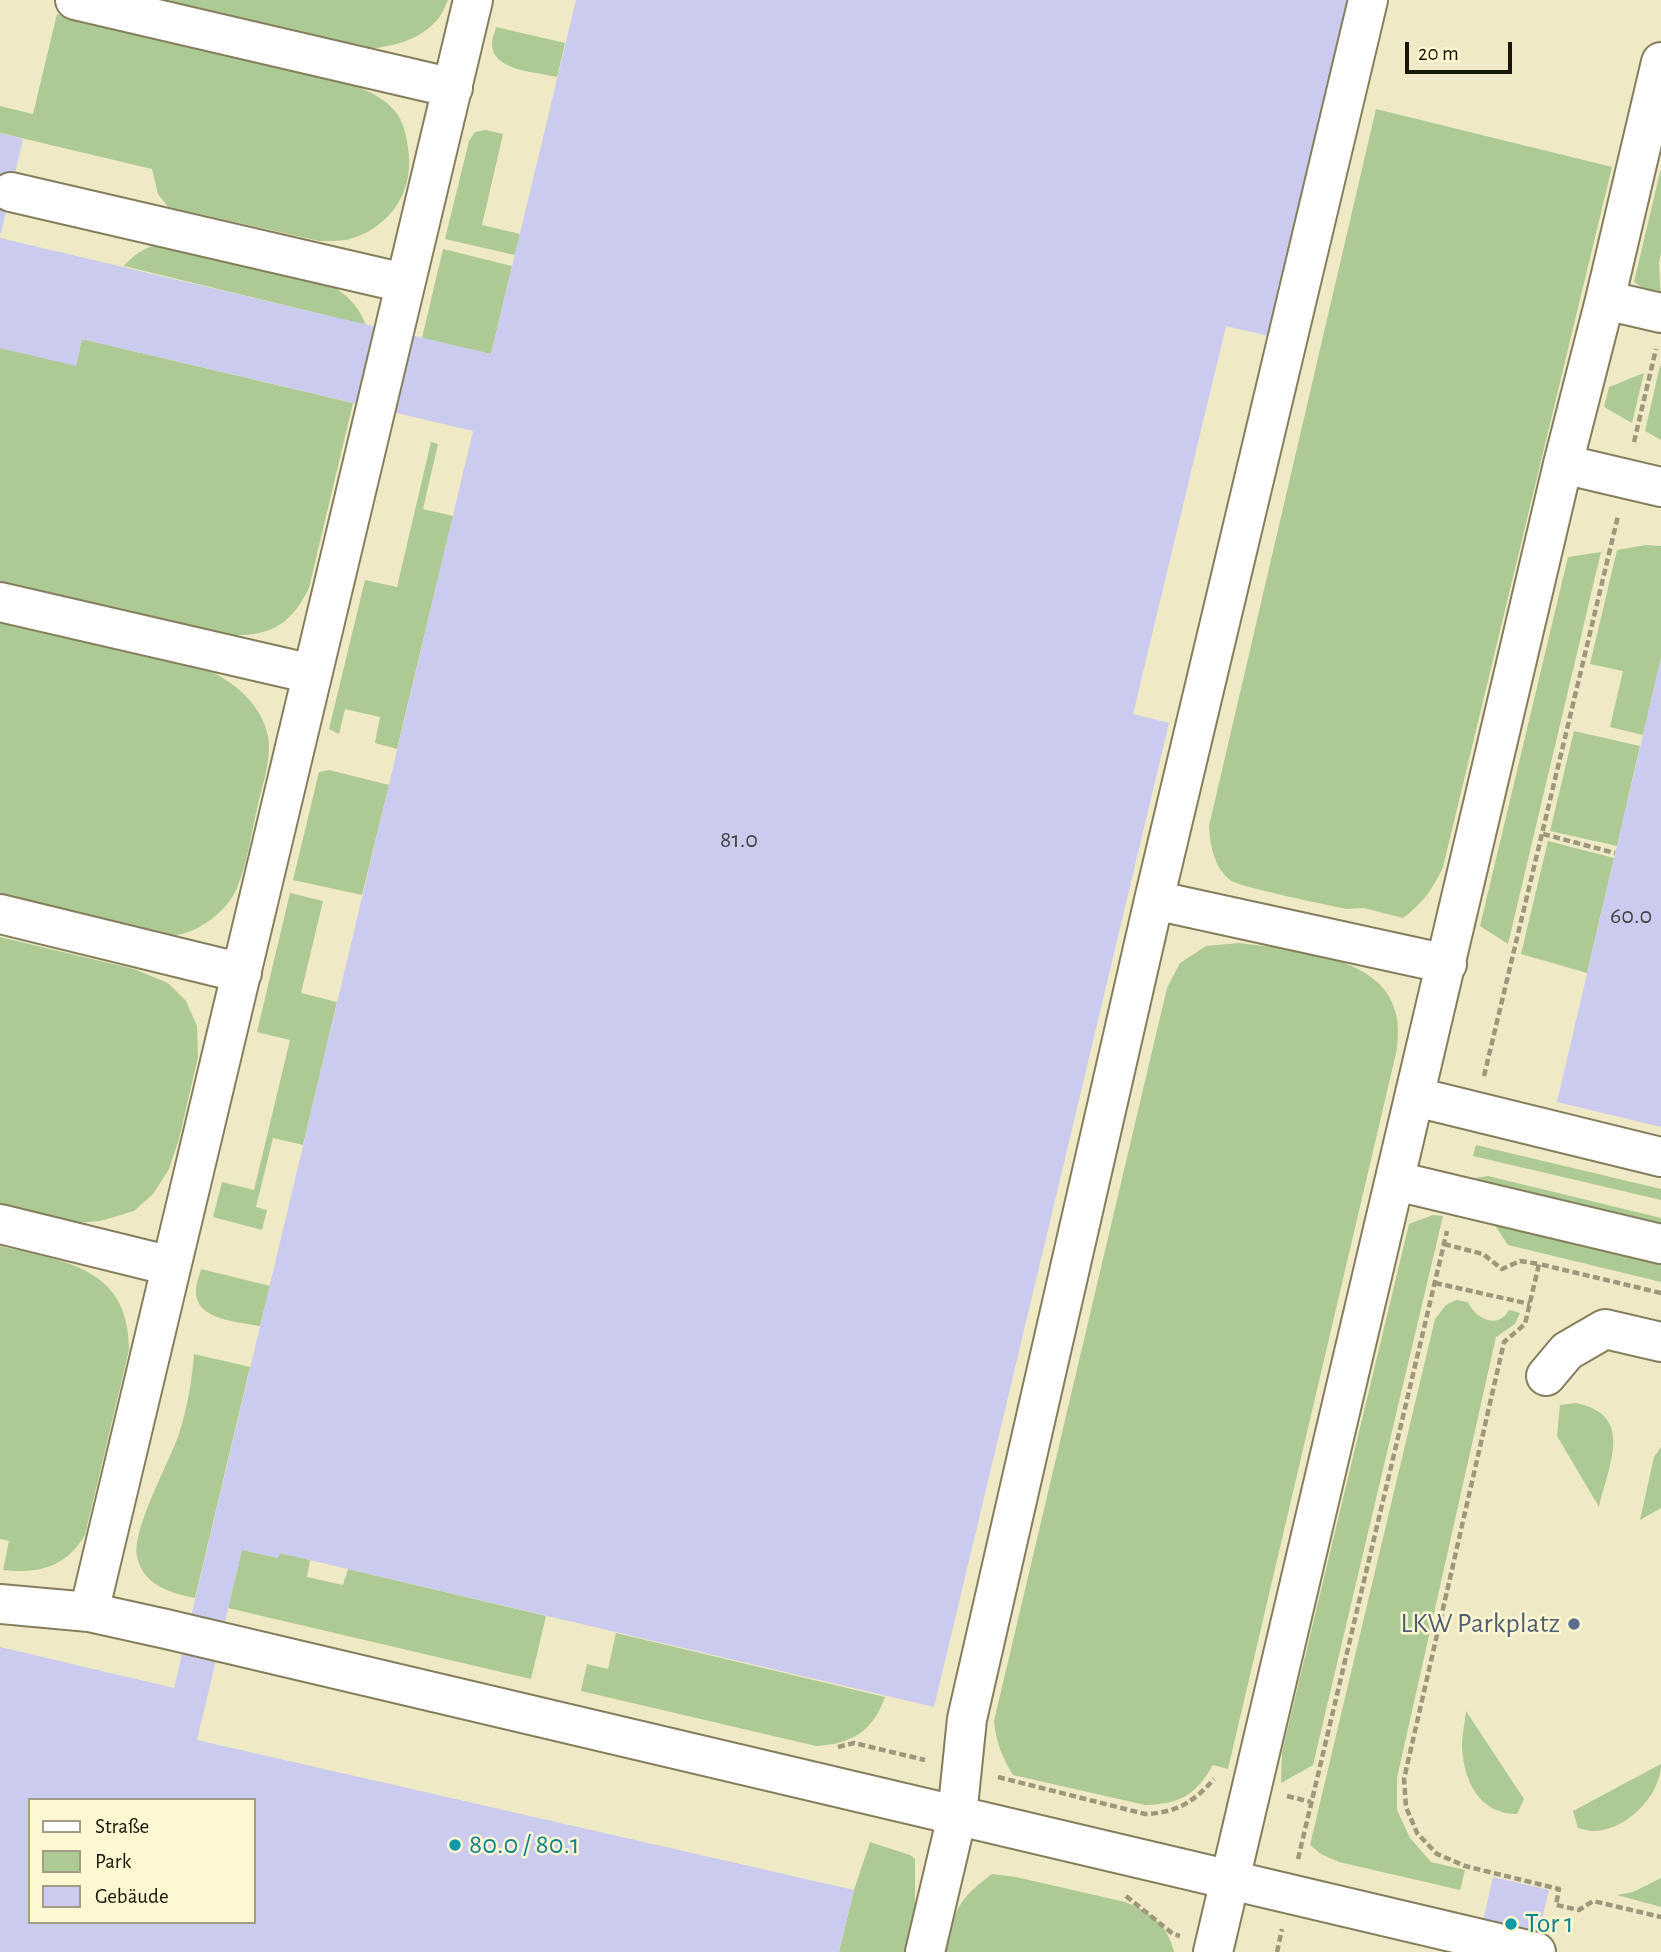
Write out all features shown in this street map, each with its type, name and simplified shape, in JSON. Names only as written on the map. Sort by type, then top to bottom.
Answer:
[{"type":"lane","points":[[75,0],[453,88]]},
{"type":"lane","points":[[89,1612],[473,0]]},
{"type":"lane","points":[[925,1952],[957,1816],[967,1720],[1154,900],[1368,0]]},
{"type":"lane","points":[[1213,1952],[1563,464],[1661,62]]},
{"type":"lane","points":[[11,192],[404,283]]},
{"type":"lane","points":[[1605,300],[1661,313]]},
{"type":"lane","points":[[1563,464],[1661,486]]},
{"type":"lane","points":[[0,602],[312,674]]},
{"type":"lane","points":[[1154,900],[1447,964]]},
{"type":"lane","points":[[0,914],[242,973]]},
{"type":"lane","points":[[1416,1097],[1661,1157]]},
{"type":"lane","points":[[1395,1181],[1661,1244]]},
{"type":"lane","points":[[0,1224],[171,1266]]},
{"type":"lane","points":[[1546,1376],[1567,1351],[1605,1329],[1661,1342]]},
{"type":"lane","points":[[0,1604],[89,1612],[1522,1949]]},
{"type":"path","points":[[1543,834],[1615,853]]},
{"type":"path","points":[[1444,1244],[1483,1254],[1502,1269],[1520,1261],[1661,1293]]},
{"type":"path","points":[[1539,1264],[1525,1324],[1504,1342],[1404,1779],[1406,1807],[1417,1833],[1437,1854],[1465,1866],[1559,1889],[1556,1905],[1579,1910],[1593,1901],[1661,1917]]},
{"type":"path","points":[[1435,1283],[1530,1304]]},
{"type":"path","points":[[831,1748],[854,1744],[1145,1814],[1163,1813],[1182,1807],[1200,1795],[1214,1779],[1311,1802]]},
{"type":"green space","points":[[157,0],[448,0],[439,18],[422,33],[385,47],[365,49]]},
{"type":"green space","points":[[57,14],[354,85],[372,93],[394,109],[404,129],[409,152],[409,172],[401,198],[384,220],[373,229],[346,240],[319,241],[168,207],[158,194],[152,169],[0,133],[0,106],[33,114]]},
{"type":"green space","points":[[496,27],[565,43],[557,77],[517,69],[499,59],[492,43]]},
{"type":"green space","points":[[1376,109],[1612,167],[1443,867],[1427,895],[1403,918],[1364,908],[1346,909],[1304,900],[1230,880],[1220,869],[1214,855],[1209,826]]},
{"type":"green space","points":[[486,130],[503,134],[482,225],[520,234],[515,255],[445,239],[469,141],[475,132]]},
{"type":"green space","points":[[1661,168],[1659,263],[1661,300],[1634,282]]},
{"type":"green space","points":[[161,243],[331,285],[352,302],[366,325],[124,266],[141,252]]},
{"type":"green space","points":[[443,249],[512,266],[491,354],[422,338]]},
{"type":"green space","points":[[82,339],[353,403],[309,588],[285,621],[254,634],[225,635],[0,582],[0,348],[76,365]]},
{"type":"green space","points":[[1661,366],[1661,440],[1645,431]]},
{"type":"green space","points":[[1644,373],[1632,423],[1604,407],[1609,387]]},
{"type":"green space","points":[[431,442],[438,444],[423,509],[453,516],[397,749],[375,743],[380,717],[345,709],[339,734],[329,729],[365,580],[397,587]]},
{"type":"green space","points":[[1646,545],[1661,546],[1661,658],[1643,735],[1610,727],[1623,671],[1590,664],[1617,550]]},
{"type":"green space","points":[[1601,552],[1508,944],[1480,926],[1568,557]]},
{"type":"green space","points":[[0,622],[214,673],[232,684],[255,707],[268,736],[266,773],[237,888],[227,904],[212,919],[185,933],[162,935],[0,897]]},
{"type":"green space","points":[[1574,731],[1640,746],[1617,846],[1550,831]]},
{"type":"green space","points":[[329,770],[389,785],[362,895],[293,880],[319,772]]},
{"type":"green space","points":[[1548,841],[1614,858],[1587,973],[1521,954]]},
{"type":"green space","points":[[290,893],[323,901],[301,993],[337,1002],[303,1145],[273,1138],[256,1207],[267,1210],[262,1230],[213,1217],[222,1182],[254,1190],[290,1040],[257,1032]]},
{"type":"green space","points":[[0,937],[134,969],[168,983],[186,1001],[197,1026],[198,1057],[179,1139],[169,1169],[153,1194],[134,1211],[100,1221],[68,1224],[0,1208]]},
{"type":"green space","points":[[1239,943],[1329,958],[1352,966],[1371,977],[1386,992],[1395,1011],[1398,1025],[1397,1049],[1228,1769],[1213,1765],[1200,1784],[1185,1796],[1168,1803],[1145,1805],[1013,1775],[1000,1749],[994,1721],[1167,988],[1180,963],[1206,946]]},
{"type":"green space","points":[[1476,1145],[1661,1189],[1661,1200],[1473,1156]]},
{"type":"green space","points":[[1488,1176],[1661,1218],[1661,1282],[1508,1245],[1467,1183],[1475,1178]]},
{"type":"green space","points":[[1433,1215],[1443,1216],[1313,1765],[1281,1783],[1282,1752],[1409,1224]]},
{"type":"green space","points":[[0,1246],[69,1264],[105,1284],[118,1301],[126,1322],[129,1350],[85,1535],[69,1555],[60,1561],[28,1571],[3,1570],[9,1541],[0,1539]]},
{"type":"green space","points":[[201,1269],[270,1286],[260,1326],[220,1318],[203,1308],[196,1291]]},
{"type":"green space","points":[[1456,1300],[1468,1302],[1476,1313],[1487,1320],[1499,1320],[1509,1310],[1520,1313],[1515,1324],[1496,1337],[1397,1778],[1397,1810],[1410,1838],[1431,1862],[1465,1870],[1460,1890],[1339,1862],[1321,1854],[1310,1845],[1435,1319],[1446,1305]]},
{"type":"green space","points":[[194,1354],[250,1367],[195,1598],[167,1590],[151,1581],[140,1566],[137,1556],[137,1544],[145,1513],[182,1424]]},
{"type":"green space","points":[[1576,1403],[1594,1409],[1606,1418],[1612,1430],[1612,1458],[1599,1507],[1557,1436],[1560,1405]]},
{"type":"green space","points":[[1661,1447],[1661,1508],[1640,1520],[1654,1457]]},
{"type":"green space","points":[[242,1550],[278,1558],[280,1553],[310,1560],[307,1577],[343,1585],[348,1569],[546,1616],[531,1679],[228,1608]]},
{"type":"green space","points":[[616,1633],[885,1697],[874,1719],[860,1734],[829,1745],[816,1746],[581,1691],[587,1664],[608,1669]]},
{"type":"green space","points":[[1466,1711],[1524,1799],[1517,1814],[1492,1808],[1475,1792],[1470,1782],[1462,1745]]},
{"type":"green space","points":[[1661,1764],[1649,1799],[1630,1818],[1607,1829],[1595,1831],[1578,1828],[1573,1811]]},
{"type":"green space","points":[[870,1842],[915,1859],[915,1908],[905,1952],[839,1952],[854,1890]]},
{"type":"green space","points":[[992,1874],[1125,1902],[1157,1920],[1167,1934],[1174,1952],[945,1952],[959,1907],[971,1892]]},
{"type":"green space","points":[[1661,1878],[1661,1907],[1617,1895],[1633,1892]]},
{"type":"building","points":[[576,0],[1357,0],[1277,338],[1226,326],[1133,714],[1169,723],[934,1707],[280,1553],[278,1558],[242,1550],[197,1740],[854,1890],[839,1952],[0,1952],[0,1647],[174,1688],[473,431],[82,339],[76,366],[0,348],[0,238],[491,354]]},
{"type":"building","points":[[0,133],[23,139],[1,233],[0,233]]},
{"type":"building","points":[[1661,662],[1661,1127],[1557,1102]]},
{"type":"building","name":"Tor 1","points":[[1493,1877],[1549,1890],[1534,1952],[1476,1952]]},
{"type":"place","name":"LKW Parkplatz","points":[[1574,1624]]},
{"type":"place","name":"80.0 / 80.1","points":[[455,1845]]},
{"type":"place","name":"Tor 1","points":[[1511,1924]]}]
